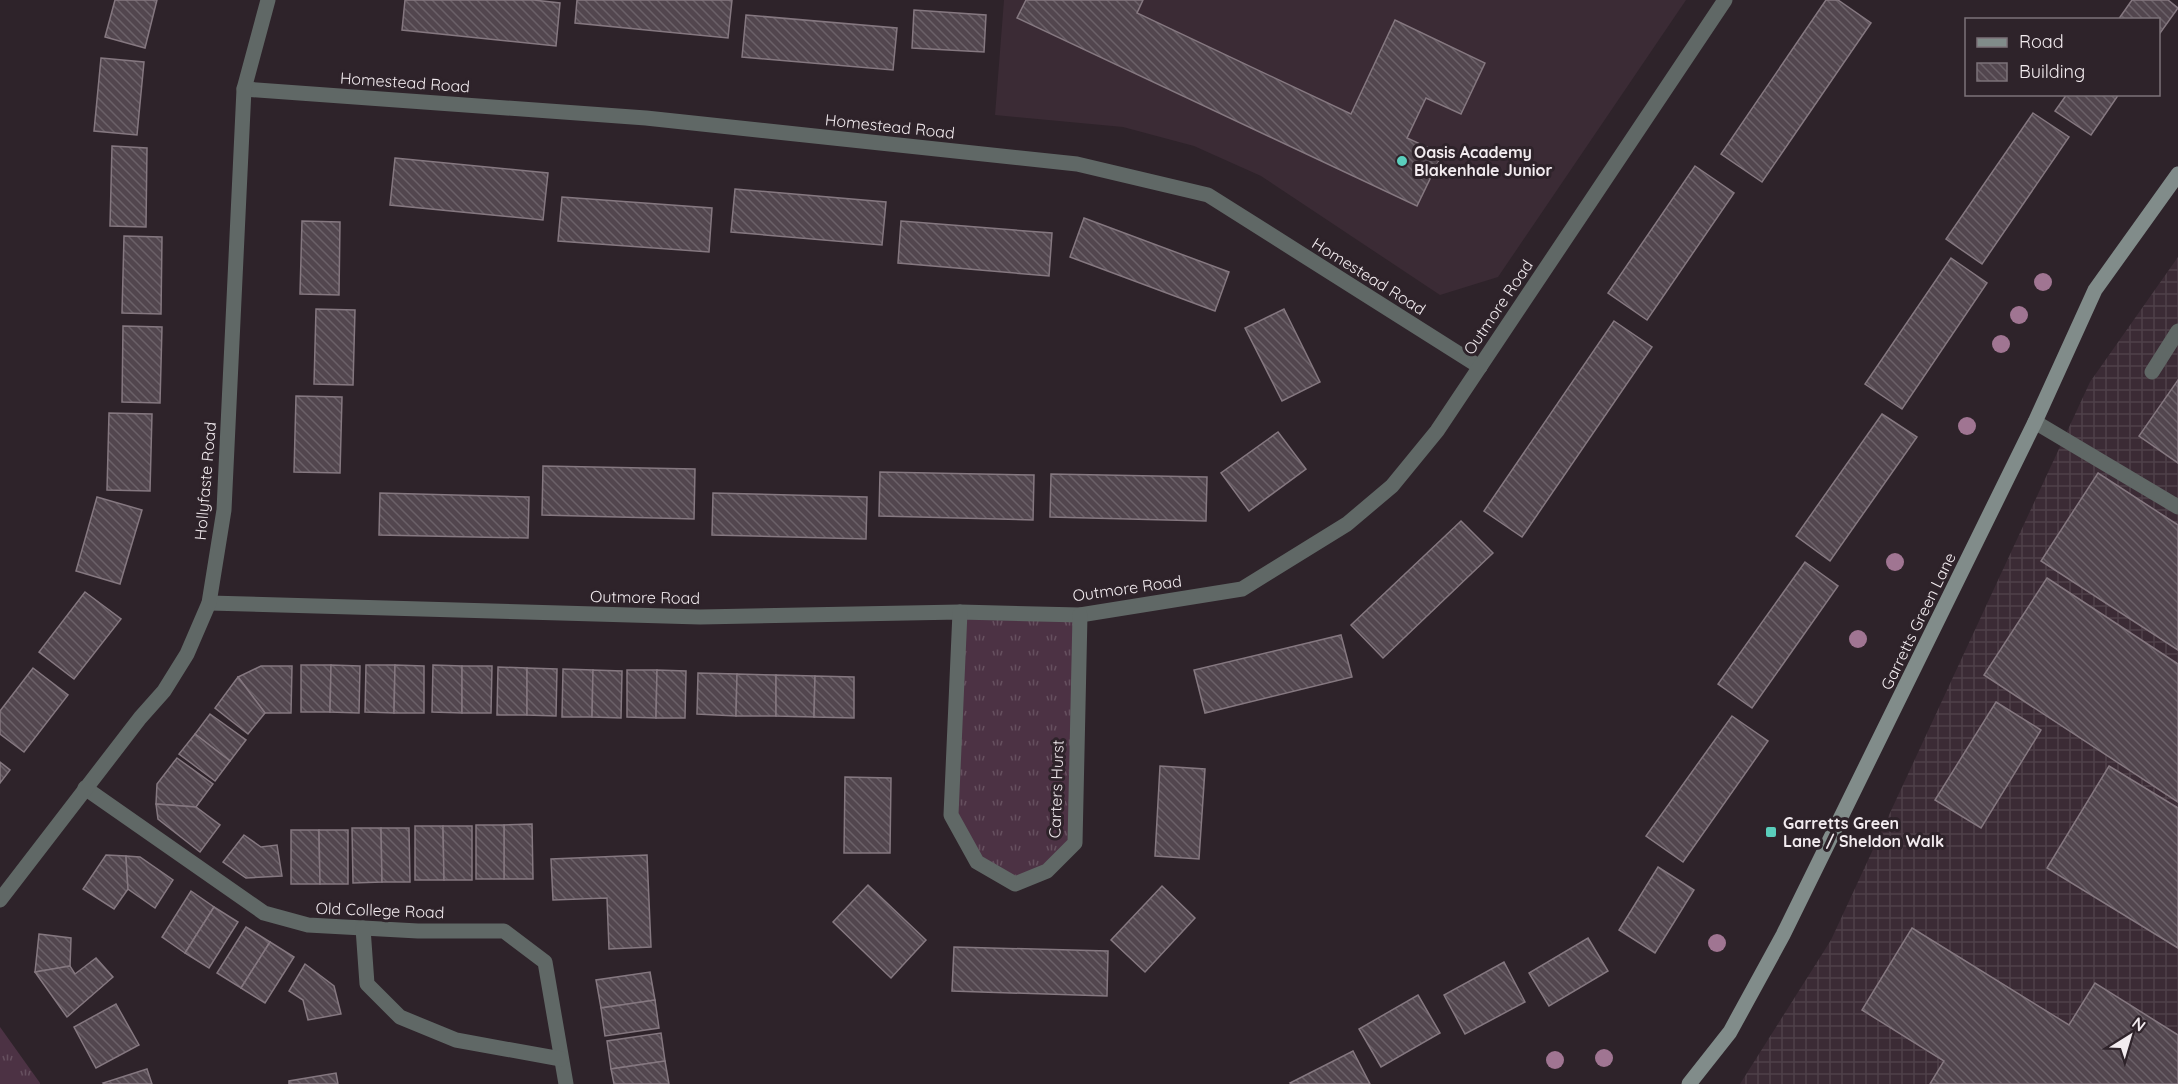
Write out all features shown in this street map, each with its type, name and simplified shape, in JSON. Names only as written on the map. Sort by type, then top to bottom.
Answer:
[{"type":"street","name":"Hollyfaste Road","points":[[0,900],[85,788],[164,691],[187,654],[209,603],[224,510],[244,89],[267,0]]},
{"type":"street","name":"Outmore Road","points":[[209,603],[700,616],[960,612],[1080,615],[1242,589],[1347,524],[1392,486],[1437,431],[1725,0]]},
{"type":"street","name":"Homestead Road","points":[[244,89],[646,118],[1077,164],[1208,195],[1480,367]]},
{"type":"street","name":"Garretts Green Lane","points":[[1689,1084],[1730,1032],[1783,935],[2035,422],[2095,290],[2178,174]]},
{"type":"street","points":[[2152,372],[2178,331]]},
{"type":"street","points":[[2035,422],[2178,507]]},
{"type":"street","name":"Carters Hurst","points":[[960,612],[951,815],[976,862],[1015,884],[1047,871],[1075,843],[1080,615]]},
{"type":"street","name":"Old College Road","points":[[85,788],[264,913],[308,925],[418,931],[504,931],[544,962],[566,1084]]},
{"type":"street","points":[[363,928],[367,984],[400,1017],[456,1040],[561,1059]]},
{"type":"shaded area","name":"Oasis Academy Blakenhale Junior","points":[[1004,0],[1686,0],[1498,277],[1440,295],[1261,176],[1194,146],[1123,127],[995,115]]},
{"type":"shaded area","points":[[2178,257],[2178,1084],[1740,1084],[1831,940],[2090,382]]},
{"type":"green space","points":[[960,612],[1080,615],[1075,843],[1015,884],[977,862],[951,815]]},
{"type":"green space","points":[[0,1027],[40,1083],[40,1084],[0,1084]]},
{"type":"building","points":[[115,0],[157,0],[145,48],[105,37]]},
{"type":"building","points":[[405,0],[534,0],[560,3],[556,46],[402,30]]},
{"type":"building","points":[[577,0],[732,0],[728,38],[575,23]]},
{"type":"building","points":[[1026,0],[1143,0],[1137,13],[1351,114],[1395,20],[1485,63],[1461,114],[1426,98],[1407,138],[1442,154],[1417,206],[1017,18]]},
{"type":"building","points":[[1826,0],[1838,0],[1871,23],[1762,182],[1721,154]]},
{"type":"building","points":[[2132,0],[2168,0],[2178,8],[2160,33],[2160,18],[2119,18]]},
{"type":"building","points":[[914,10],[986,15],[984,52],[912,48]]},
{"type":"building","points":[[746,15],[897,28],[893,70],[742,57]]},
{"type":"building","points":[[101,58],[144,62],[137,135],[94,131]]},
{"type":"building","points":[[2066,96],[2118,96],[2091,135],[2055,111]]},
{"type":"building","points":[[2033,113],[2069,137],[1982,264],[1946,239]]},
{"type":"building","points":[[112,146],[147,148],[146,227],[110,226]]},
{"type":"building","points":[[395,158],[548,173],[543,220],[390,205]]},
{"type":"building","points":[[1695,166],[1734,193],[1647,320],[1608,293]]},
{"type":"building","points":[[735,189],[886,202],[882,245],[731,232]]},
{"type":"building","points":[[562,197],[712,208],[709,252],[558,241]]},
{"type":"building","points":[[1084,218],[1229,272],[1215,311],[1070,257]]},
{"type":"building","points":[[302,221],[340,222],[339,295],[300,294]]},
{"type":"building","points":[[901,221],[1052,233],[1049,276],[898,263]]},
{"type":"building","points":[[124,236],[162,237],[161,314],[122,313]]},
{"type":"building","points":[[1951,258],[1987,283],[1902,409],[1865,384]]},
{"type":"building","points":[[316,309],[355,310],[353,385],[314,384]]},
{"type":"building","points":[[1284,309],[1320,382],[1282,401],[1245,328]]},
{"type":"building","points":[[1614,321],[1652,347],[1522,537],[1484,511]]},
{"type":"building","points":[[123,326],[162,327],[160,403],[122,402]]},
{"type":"building","points":[[2178,380],[2178,463],[2139,436]]},
{"type":"building","points":[[296,396],[342,397],[340,473],[294,472]]},
{"type":"building","points":[[109,413],[152,414],[150,491],[107,490]]},
{"type":"building","points":[[1882,414],[1917,437],[1830,561],[1796,536]]},
{"type":"building","points":[[1278,432],[1306,469],[1249,511],[1221,473]]},
{"type":"building","points":[[543,466],[695,469],[694,519],[542,515]]},
{"type":"building","points":[[880,472],[1034,475],[1033,520],[879,516]]},
{"type":"building","points":[[2098,473],[2178,525],[2178,650],[2041,561]]},
{"type":"building","points":[[1051,474],[1207,477],[1206,521],[1050,517]]},
{"type":"building","points":[[380,493],[529,497],[528,538],[379,535]]},
{"type":"building","points":[[713,493],[867,497],[866,539],[712,535]]},
{"type":"building","points":[[97,497],[142,510],[120,584],[76,571]]},
{"type":"building","points":[[1461,521],[1493,553],[1383,658],[1351,625]]},
{"type":"building","points":[[1805,562],[1838,586],[1752,708],[1718,684]]},
{"type":"building","points":[[2047,578],[2178,664],[2178,802],[1984,675]]},
{"type":"building","points":[[85,592],[121,619],[74,679],[39,652]]},
{"type":"building","points":[[1341,635],[1352,677],[1205,713],[1194,670]]},
{"type":"building","points":[[301,665],[331,665],[330,712],[301,712]]},
{"type":"building","points":[[331,665],[360,666],[359,713],[330,712]]},
{"type":"building","points":[[366,665],[395,665],[394,713],[365,712]]},
{"type":"building","points":[[395,665],[424,666],[424,713],[394,713]]},
{"type":"building","points":[[433,665],[462,666],[462,713],[432,712]]},
{"type":"building","points":[[261,666],[292,666],[291,713],[265,713],[238,677]]},
{"type":"building","points":[[462,666],[492,666],[491,713],[462,713]]},
{"type":"building","points":[[498,667],[527,668],[527,715],[497,715]]},
{"type":"building","points":[[33,668],[68,695],[24,752],[0,734],[0,711]]},
{"type":"building","points":[[527,668],[557,669],[556,716],[527,715]]},
{"type":"building","points":[[563,669],[593,670],[592,717],[562,717]]},
{"type":"building","points":[[593,670],[622,671],[621,718],[592,717]]},
{"type":"building","points":[[627,670],[657,670],[656,718],[627,717]]},
{"type":"building","points":[[657,670],[686,671],[685,718],[656,718]]},
{"type":"building","points":[[698,673],[737,674],[736,716],[697,714]]},
{"type":"building","points":[[737,674],[776,675],[776,716],[736,716]]},
{"type":"building","points":[[776,675],[815,676],[814,717],[776,716]]},
{"type":"building","points":[[815,676],[854,677],[854,718],[814,717]]},
{"type":"building","points":[[238,677],[265,713],[248,734],[215,708]]},
{"type":"building","points":[[1996,702],[2041,730],[1981,828],[1935,800]]},
{"type":"building","points":[[210,714],[246,740],[230,761],[195,734]]},
{"type":"building","points":[[1732,716],[1768,741],[1683,862],[1646,836]]},
{"type":"building","points":[[195,734],[230,761],[215,781],[179,754]]},
{"type":"building","points":[[177,758],[213,784],[196,807],[156,804],[157,784]]},
{"type":"building","points":[[0,762],[10,770],[0,783]]},
{"type":"building","points":[[1160,766],[1205,769],[1199,859],[1155,856]]},
{"type":"building","points":[[2109,766],[2178,808],[2178,948],[2047,868]]},
{"type":"building","points":[[845,777],[891,778],[890,853],[844,853]]},
{"type":"building","points":[[156,804],[196,807],[220,825],[200,852],[158,819]]},
{"type":"building","points":[[532,824],[533,879],[504,879],[504,825]]},
{"type":"building","points":[[476,825],[504,825],[504,879],[476,879]]},
{"type":"building","points":[[415,826],[443,826],[444,880],[415,880]]},
{"type":"building","points":[[443,826],[472,826],[472,880],[444,880]]},
{"type":"building","points":[[352,828],[381,828],[382,882],[353,883]]},
{"type":"building","points":[[381,828],[409,828],[410,882],[382,882]]},
{"type":"building","points":[[291,830],[319,830],[320,884],[291,884]]},
{"type":"building","points":[[319,830],[348,830],[348,884],[320,884]]},
{"type":"building","points":[[244,835],[261,847],[277,845],[282,876],[246,878],[223,862]]},
{"type":"building","points":[[106,855],[126,856],[128,889],[114,909],[83,889]]},
{"type":"building","points":[[647,855],[651,947],[609,949],[607,898],[553,900],[551,859]]},
{"type":"building","points":[[126,856],[140,857],[173,880],[155,908],[128,889]]},
{"type":"building","points":[[1658,867],[1694,890],[1655,953],[1619,930]]},
{"type":"building","points":[[868,885],[926,940],[891,978],[833,922]]},
{"type":"building","points":[[1162,886],[1195,918],[1145,972],[1111,940]]},
{"type":"building","points":[[191,891],[214,907],[185,953],[162,937]]},
{"type":"building","points":[[214,907],[238,922],[209,968],[185,953]]},
{"type":"building","points":[[246,927],[270,942],[241,988],[217,973]]},
{"type":"building","points":[[1912,928],[2069,1025],[2095,983],[2178,1035],[2178,1084],[1930,1084],[1944,1061],[1862,1010]]},
{"type":"building","points":[[39,934],[71,938],[70,966],[35,972]]},
{"type":"building","points":[[1588,938],[1608,971],[1549,1006],[1529,973]]},
{"type":"building","points":[[270,942],[294,957],[265,1003],[241,988]]},
{"type":"building","points":[[954,947],[1108,951],[1107,996],[952,991]]},
{"type":"building","points":[[96,958],[113,977],[67,1017],[35,972],[70,966],[75,974]]},
{"type":"building","points":[[1504,962],[1525,1002],[1465,1034],[1444,995]]},
{"type":"building","points":[[305,964],[334,986],[341,1014],[308,1020],[303,1000],[289,991]]},
{"type":"building","points":[[650,972],[655,1000],[601,1008],[596,980]]},
{"type":"building","points":[[1418,995],[1440,1033],[1381,1067],[1359,1029]]},
{"type":"building","points":[[655,1000],[659,1028],[605,1036],[601,1008]]},
{"type":"building","points":[[116,1004],[139,1045],[96,1068],[74,1027]]},
{"type":"building","points":[[661,1033],[665,1061],[611,1069],[607,1041]]},
{"type":"building","points":[[1353,1051],[1370,1084],[1290,1083]]},
{"type":"building","points":[[665,1061],[669,1084],[614,1084],[611,1069]]},
{"type":"building","points":[[147,1069],[152,1084],[103,1083]]},
{"type":"building","points":[[336,1073],[338,1084],[289,1084],[289,1081]]},
{"type":"place","name":"Oasis Academy Blakenhale Junior","points":[[1402,161]]},
{"type":"place","name":"Garretts Green Lane / Sheldon Walk","points":[[1771,832]]}]
